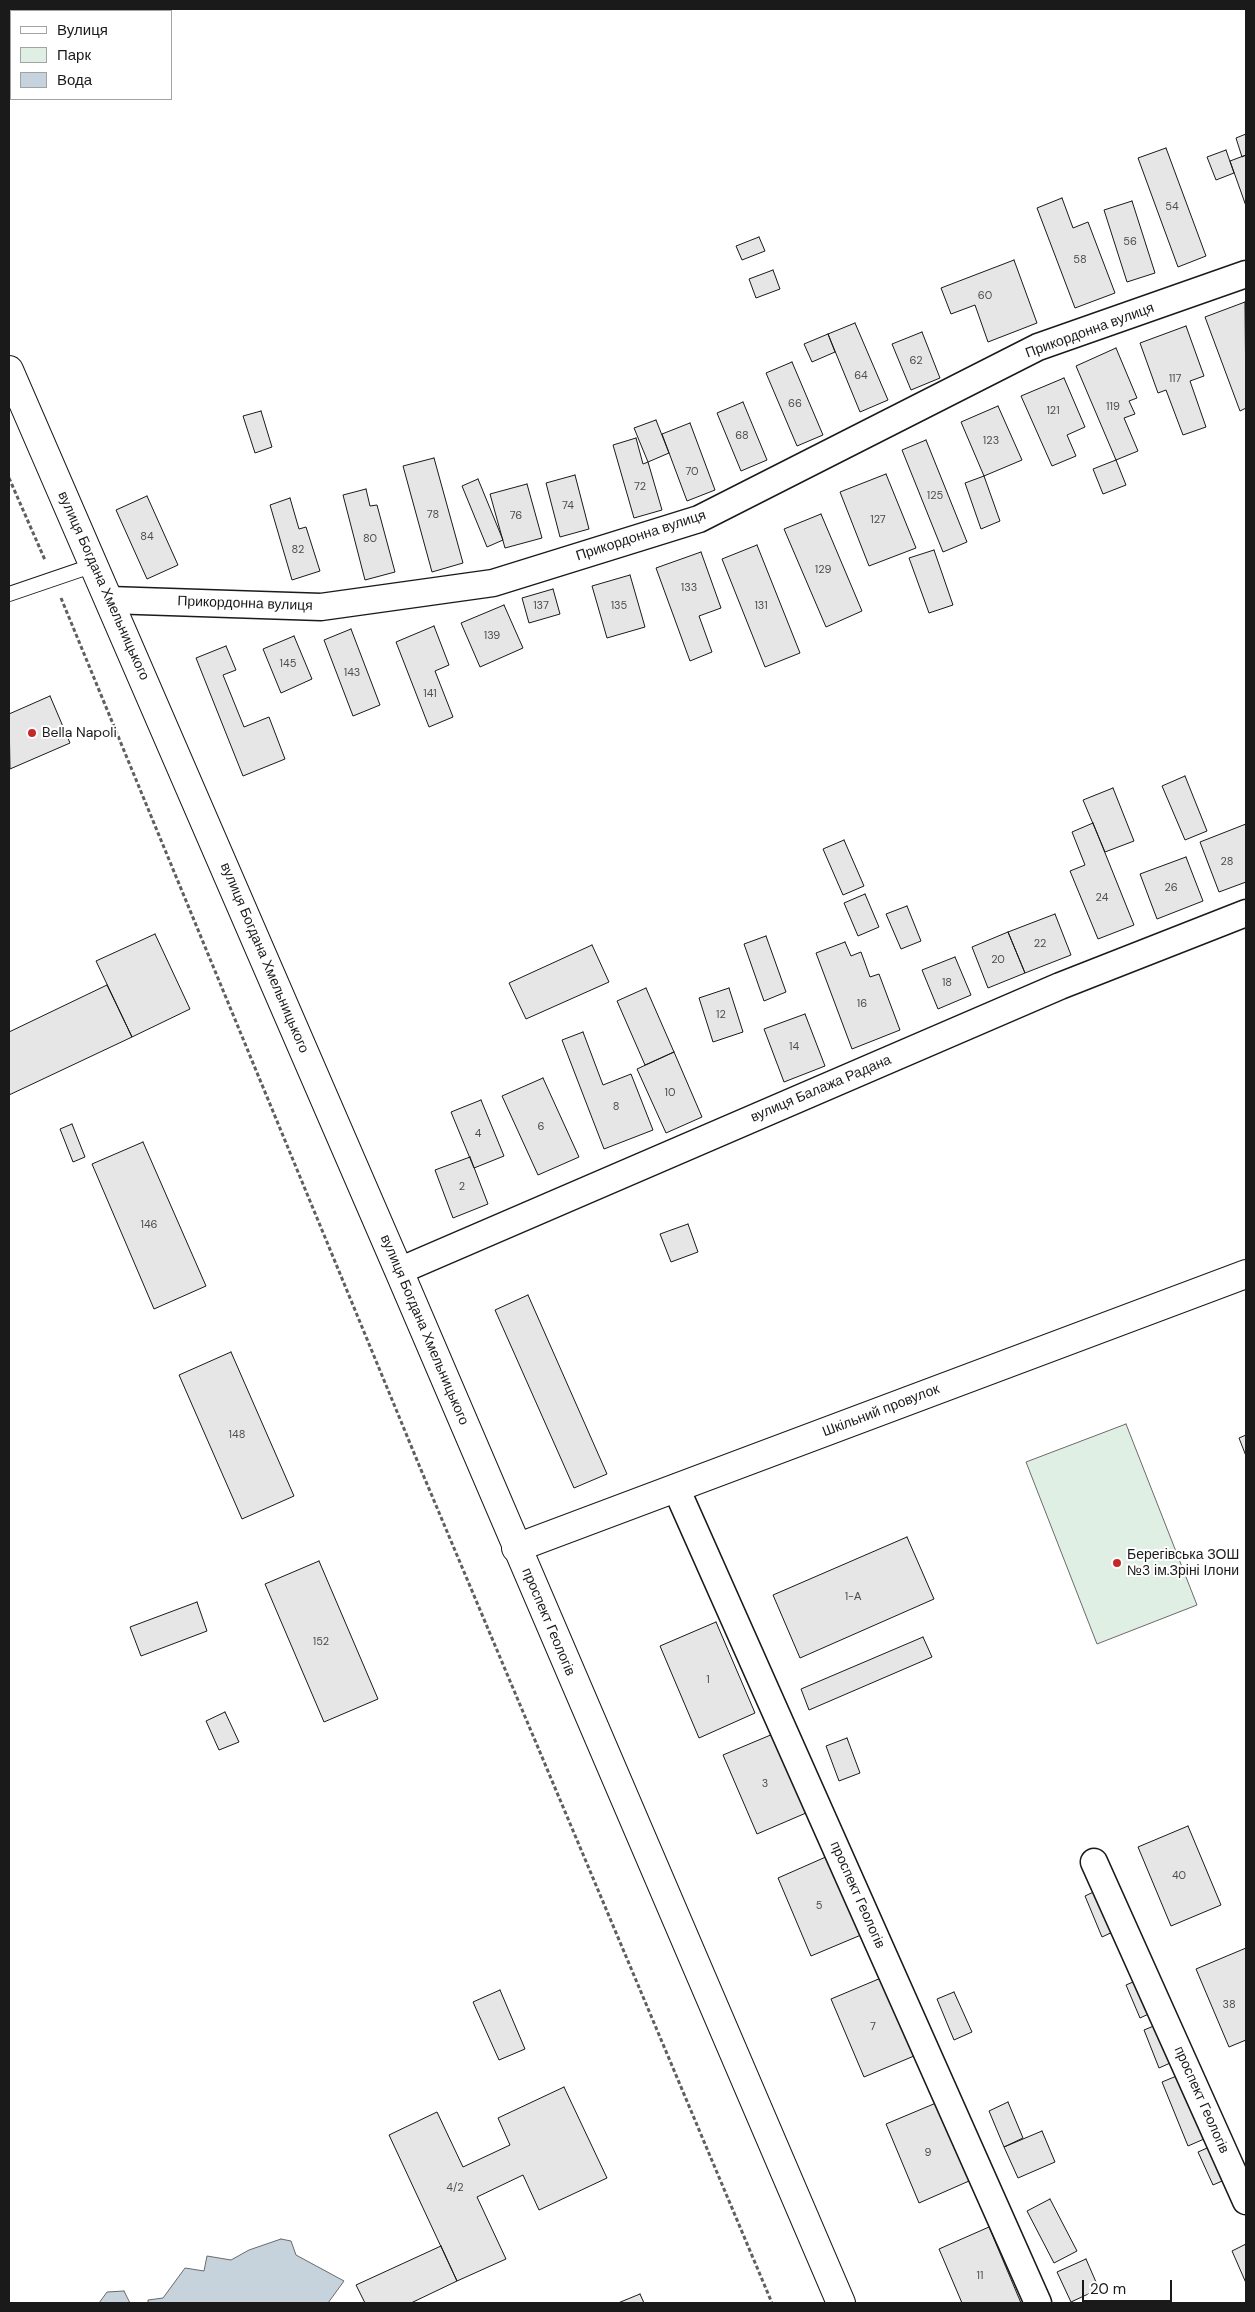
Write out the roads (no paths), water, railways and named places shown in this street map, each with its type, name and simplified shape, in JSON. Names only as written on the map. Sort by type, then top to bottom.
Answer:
[{"type":"main road","name":"вулиця Богдана Хмельницького","points":[[9,370],[399,1271],[516,1548]]},
{"type":"main road","name":"Шкільний провулок","points":[[516,1548],[1246,1274]]},
{"type":"main road","name":"проспект Геологів","points":[[516,1548],[841,2303]]},
{"type":"street","name":"Прикордонна вулиця","points":[[109,600],[321,607],[493,583],[699,519],[1038,347],[1246,274]]},
{"type":"street","name":"вулиця Балажа Радана","points":[[399,1271],[1060,986],[1246,912]]},
{"type":"street","name":"проспект Геологів","points":[[676,1488],[1038,2303]]},
{"type":"street","name":"проспект Геологів","points":[[1094,1862],[1246,2201]]},
{"type":"lane","points":[[9,594],[94,565]]},
{"type":"water","points":[[281,2239],[291,2241],[296,2255],[344,2281],[328,2303],[148,2303],[148,2300],[163,2298],[185,2268],[204,2271],[207,2256],[231,2260],[249,2250]]},
{"type":"water","points":[[124,2291],[130,2303],[99,2303],[107,2292]]},
{"type":"place","name":"Bella Napoli","points":[[32,733]]},
{"type":"place","name":"Берегівська ЗОШ №3 ім.Зріні Ілони","points":[[1117,1563]]}]
